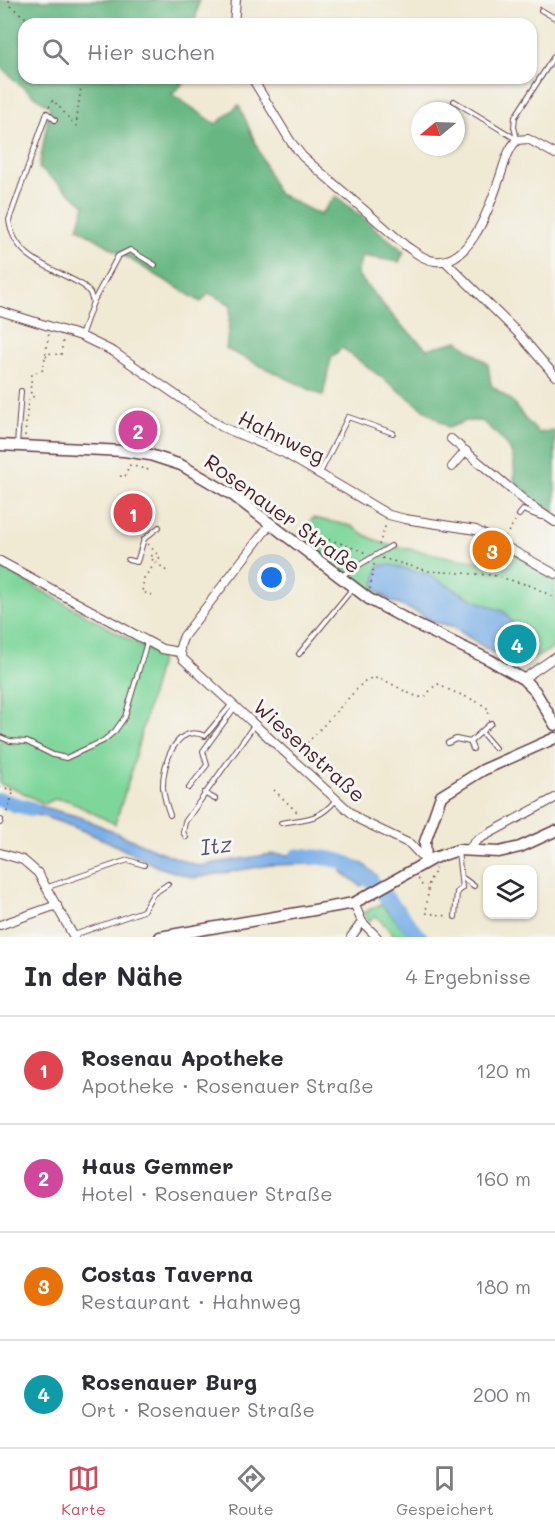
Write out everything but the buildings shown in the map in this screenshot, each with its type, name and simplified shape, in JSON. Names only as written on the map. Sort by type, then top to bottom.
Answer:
[{"type":"street","points":[[234,18],[236,0]]},
{"type":"street","points":[[256,84],[303,157],[406,246],[433,261],[445,261],[462,251],[473,238],[490,204],[510,151],[517,140],[528,139],[555,154]]},
{"type":"street","points":[[445,261],[519,334],[555,376]]},
{"type":"street","name":"Hahnweg","points":[[0,311],[81,336],[114,352],[222,427],[270,446],[389,515],[476,531],[555,574]]},
{"type":"street","points":[[451,438],[530,505],[554,521]]},
{"type":"street","name":"Rosenauer Straße","points":[[0,445],[124,451],[163,458],[194,471],[271,523],[369,599],[523,679]]},
{"type":"street","points":[[452,467],[466,451]]},
{"type":"street","points":[[0,561],[162,649],[180,652],[180,644],[184,636],[271,523]]},
{"type":"street","name":"Wiesenstraße","points":[[180,652],[183,659],[360,820],[436,858]]},
{"type":"street","points":[[555,657],[523,679],[535,691],[555,725]]},
{"type":"street","points":[[436,858],[425,842],[441,796],[481,767],[555,738]]},
{"type":"street","points":[[159,937],[358,902],[436,858],[463,850],[477,840],[555,798]]},
{"type":"street","points":[[463,850],[499,852],[520,848],[555,831]]},
{"type":"street","points":[[0,853],[28,864],[38,873],[74,936]]},
{"type":"street","points":[[358,902],[362,922],[377,937]]},
{"type":"street","points":[[0,926],[57,905]]},
{"type":"street","points":[[351,937],[362,922]]},
{"type":"lane","points":[[541,10],[555,18]]},
{"type":"lane","points":[[537,83],[555,55]]},
{"type":"lane","points":[[517,140],[514,127],[515,117],[536,84]]},
{"type":"lane","points":[[465,109],[517,140]]},
{"type":"lane","points":[[55,120],[46,113],[9,220],[11,233],[19,247],[33,259],[84,286],[93,302]]},
{"type":"lane","points":[[81,336],[93,302],[118,256],[130,250],[155,265]]},
{"type":"lane","points":[[21,391],[21,446]]},
{"type":"lane","points":[[320,474],[348,417],[393,434]]},
{"type":"lane","points":[[519,515],[523,510],[554,521]]},
{"type":"lane","points":[[128,560],[137,562],[144,539],[159,526]]},
{"type":"lane","points":[[340,577],[391,546]]},
{"type":"lane","points":[[299,654],[353,587]]},
{"type":"lane","points":[[0,737],[10,741],[27,742],[52,755],[66,758],[103,741],[115,731],[125,717],[147,641]]},
{"type":"lane","points":[[189,788],[207,765],[203,751],[234,705]]},
{"type":"lane","points":[[170,815],[163,788],[164,766],[168,757],[184,735],[196,733],[206,736],[234,705]]},
{"type":"lane","points":[[448,743],[456,739],[470,742],[491,723]]},
{"type":"lane","points":[[186,837],[183,832],[185,822],[255,724]]},
{"type":"lane","points":[[482,733],[495,748]]},
{"type":"lane","points":[[470,742],[472,749]]},
{"type":"lane","points":[[204,793],[215,800]]},
{"type":"lane","points":[[281,823],[322,814],[336,800]]},
{"type":"lane","points":[[455,917],[458,892],[462,888],[463,850]]},
{"type":"lane","points":[[48,887],[129,860],[144,865]]},
{"type":"lane","points":[[462,877],[474,886]]},
{"type":"lane","points":[[74,936],[143,911],[153,894],[168,884]]},
{"type":"path","points":[[9,0],[10,6],[26,18]]},
{"type":"path","points":[[46,113],[53,100],[76,126],[81,84]]},
{"type":"path","points":[[45,357],[48,353],[61,355],[64,332]]},
{"type":"path","points":[[21,446],[28,400],[34,395],[30,392],[32,374],[43,370],[48,340]]},
{"type":"path","points":[[120,476],[125,477],[129,465],[149,470]]},
{"type":"path","points":[[369,599],[376,556],[389,515]]},
{"type":"path","points":[[505,539],[513,524]]},
{"type":"path","points":[[294,540],[312,537],[429,571],[492,575],[532,586],[555,598]]},
{"type":"path","points":[[144,539],[154,553],[160,557],[144,578],[142,592],[152,595]]},
{"type":"path","points":[[154,553],[150,558],[169,573]]},
{"type":"path","points":[[292,760],[356,690],[365,681],[371,679],[392,684],[420,698],[425,698],[438,684],[474,702],[484,704],[489,710],[487,716],[491,723]]},
{"type":"path","points":[[0,787],[14,790],[8,813]]},
{"type":"path","points":[[274,790],[304,819]]},
{"type":"path","points":[[436,858],[435,872],[428,886],[426,913],[455,917]]},
{"type":"path","points":[[422,885],[428,886]]},
{"type":"green space","points":[[0,0],[199,0],[196,18],[18,18],[18,83],[0,66]]},
{"type":"green space","points":[[183,84],[172,94],[216,124],[239,105],[277,193],[320,215],[336,196],[404,252],[399,262],[362,256],[357,274],[398,322],[427,349],[458,341],[488,364],[491,385],[513,402],[539,433],[555,430],[555,516],[514,485],[514,463],[509,448],[482,421],[465,421],[449,428],[342,348],[331,358],[323,396],[226,349],[231,305],[209,293],[201,302],[78,228],[85,205],[39,168],[50,107],[20,85]]},
{"type":"green space","points":[[313,518],[351,526],[384,544],[459,559],[498,564],[504,547],[555,579],[555,647],[533,659],[530,641],[515,631],[504,648],[493,653],[452,626],[433,622],[419,613],[370,592],[299,535]]},
{"type":"green space","points":[[0,567],[161,657],[115,824],[67,800],[55,799],[44,804],[16,789],[0,784]]},
{"type":"green space","points":[[381,904],[411,937],[396,937],[376,916],[369,921],[363,913]]},
{"type":"water","points":[[383,565],[429,575],[474,600],[505,612],[515,627],[507,641],[493,653],[452,626],[433,622],[419,613],[390,601],[374,586],[378,567]]},
{"type":"water","points":[[13,799],[80,817],[198,866],[272,854],[289,855],[307,849],[319,853],[315,864],[270,865],[194,878],[158,867],[74,827],[42,816],[11,811]]},
{"type":"water","points":[[342,856],[362,863],[377,876],[361,886],[342,872]]},
{"type":"waterway","name":"Itz","points":[[0,800],[32,809]]},
{"type":"waterway","name":"Itz","points":[[297,856],[336,860],[357,869],[376,886],[420,937]]},
{"type":"place","name":"Haus Gemmer","points":[[138,430]]},
{"type":"place","name":"Rosenau Apotheke","points":[[133,513]]},
{"type":"place","name":"Costas Taverna","points":[[492,550]]},
{"type":"place","name":"Rosenauer Burg","points":[[517,644]]}]
